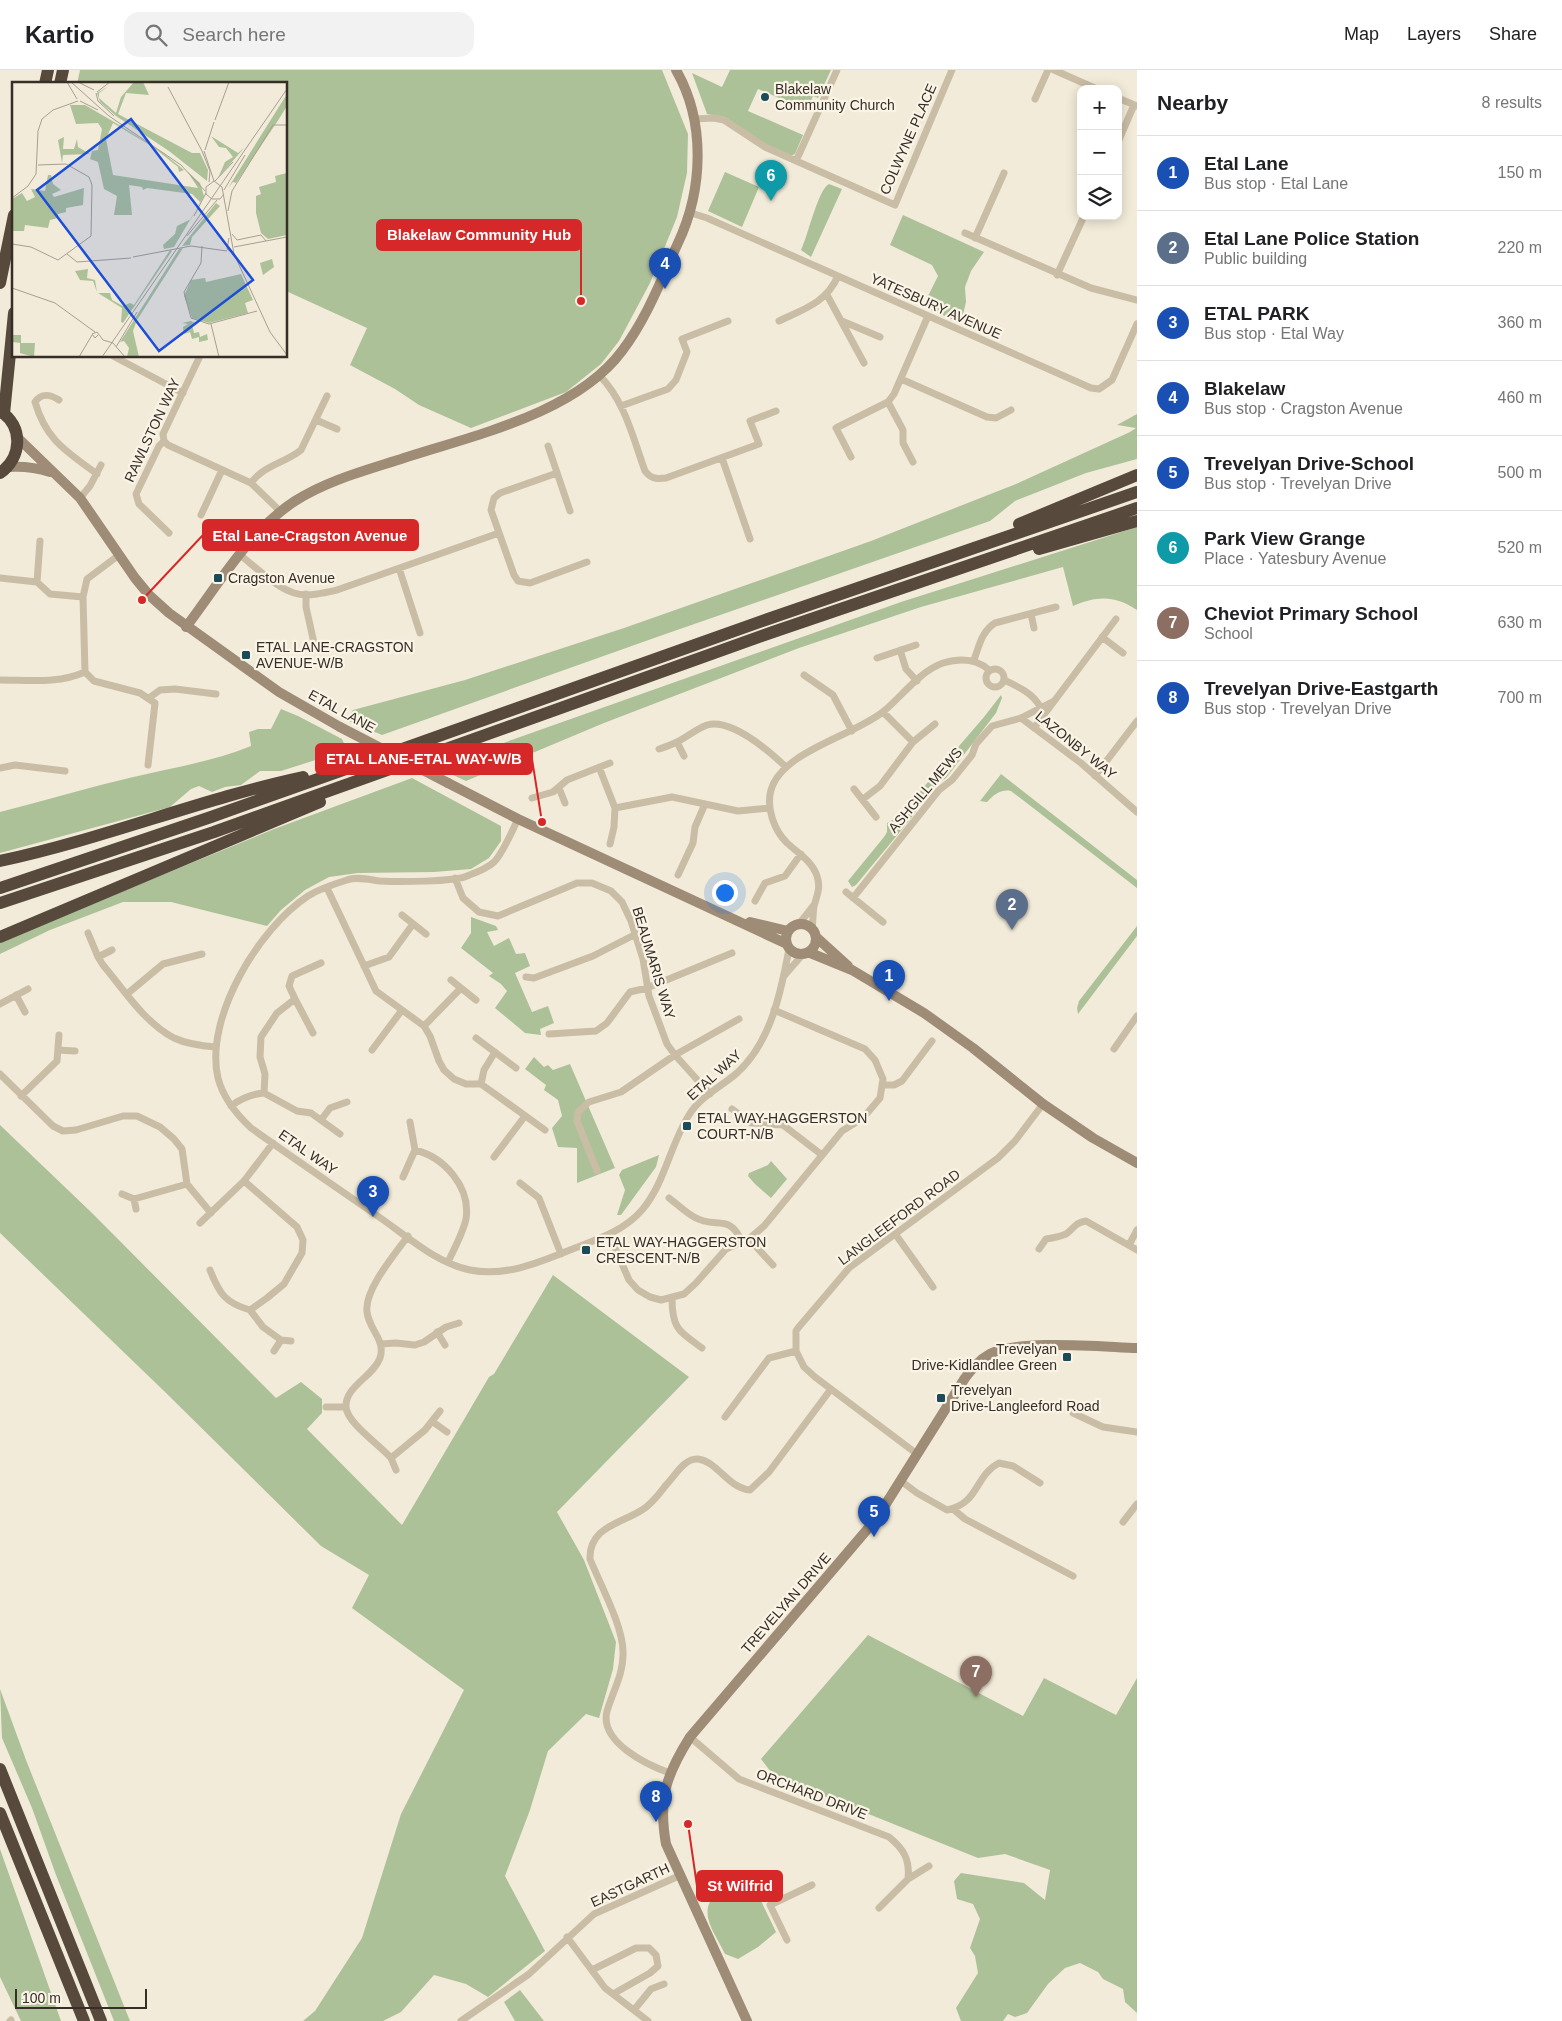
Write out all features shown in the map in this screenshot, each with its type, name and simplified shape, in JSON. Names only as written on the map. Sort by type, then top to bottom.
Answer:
[{"type":"highway","points":[[0,283],[12,224]]},
{"type":"highway","points":[[4,470],[13,459],[17,449],[18,438],[15,429],[2,413],[12,329]]},
{"type":"highway","points":[[969,548],[1035,517],[1137,475]]},
{"type":"highway","points":[[0,888],[211,817],[969,548],[1137,492]]},
{"type":"highway","points":[[0,903],[214,832],[773,632],[1137,508]]},
{"type":"highway","points":[[978,561],[1047,547],[1137,521]]},
{"type":"highway","points":[[0,861],[134,826],[272,784],[356,766]]},
{"type":"highway","points":[[0,937],[305,810],[360,781]]},
{"type":"highway","points":[[0,1769],[101,2021]]},
{"type":"highway","points":[[0,1813],[82,2018]]},
{"type":"highway","points":[[84,1978],[106,2021]]},
{"type":"street","points":[[186,627],[265,525],[312,491],[338,480],[511,423],[550,408],[564,401],[600,376],[621,352],[640,323],[657,290],[691,213],[698,173],[694,119],[690,101],[676,70]]},
{"type":"street","points":[[796,161],[837,70]]},
{"type":"street","name":"COLWYNE PLACE","points":[[694,119],[714,118],[724,120],[747,137],[895,205],[952,70]]},
{"type":"street","points":[[1035,99],[1048,70]]},
{"type":"street","points":[[1054,70],[1088,85]]},
{"type":"street","points":[[1122,100],[1136,106],[1122,134]]},
{"type":"street","points":[[975,238],[1004,173]]},
{"type":"street","name":"YATESBURY AVENUE","points":[[691,213],[707,218],[1091,388],[1099,389],[1112,380],[1137,324]]},
{"type":"street","points":[[1057,275],[1082,220]]},
{"type":"street","points":[[965,233],[1057,275],[1091,288],[1137,300]]},
{"type":"street","points":[[779,321],[816,303],[827,295],[838,276]]},
{"type":"street","points":[[827,295],[864,363]]},
{"type":"street","points":[[851,457],[836,428],[888,402],[901,379],[928,316]]},
{"type":"street","points":[[621,406],[668,389],[676,380],[687,352],[682,339],[728,321]]},
{"type":"street","points":[[842,321],[880,337]]},
{"type":"street","points":[[117,358],[183,393]]},
{"type":"street","name":"RAWLSTON WAY","points":[[169,534],[139,504],[136,494],[159,446],[164,441],[163,434],[199,358]]},
{"type":"street","points":[[600,376],[615,394],[621,406],[645,471],[649,477],[656,479],[666,478],[759,444],[750,421],[776,411]]},
{"type":"street","points":[[901,379],[987,417],[996,418],[1011,410]]},
{"type":"street","points":[[59,400],[44,395],[37,398],[35,402],[45,428],[58,444],[97,474]]},
{"type":"street","points":[[251,482],[267,468],[302,450],[327,396]]},
{"type":"street","points":[[888,402],[903,430],[903,443],[913,462]]},
{"type":"street","points":[[316,420],[336,429]]},
{"type":"street","name":"ETAL LANE","points":[[18,438],[80,498],[118,555],[149,595],[186,627],[279,692],[518,819],[732,918],[788,946]]},
{"type":"street","points":[[164,441],[168,445],[251,482],[281,512]]},
{"type":"street","points":[[548,446],[570,510]]},
{"type":"street","points":[[722,458],[750,539]]},
{"type":"street","points":[[80,498],[90,486],[101,465]]},
{"type":"street","name":"ETAL LANE","points":[[4,470],[22,466],[38,468],[53,473]]},
{"type":"street","points":[[201,515],[222,470]]},
{"type":"street","points":[[557,473],[500,493],[494,498],[490,510],[514,575],[524,583],[530,583],[588,562]]},
{"type":"street","points":[[240,556],[284,588],[296,594],[320,594],[337,590],[499,533]]},
{"type":"street","points":[[37,582],[40,541]]},
{"type":"street","points":[[118,555],[87,579],[83,597],[85,672],[94,681],[140,693],[155,703],[148,765]]},
{"type":"street","points":[[399,568],[420,633]]},
{"type":"street","points":[[0,578],[37,582],[50,594],[83,597]]},
{"type":"street","points":[[306,594],[306,607],[314,643]]},
{"type":"street","points":[[974,660],[983,636],[990,626],[1056,607]]},
{"type":"street","points":[[1031,614],[1034,628]]},
{"type":"street","name":"ASHGILL MEWS","points":[[1034,728],[1116,619]]},
{"type":"street","points":[[1102,637],[1123,653]]},
{"type":"street","points":[[877,658],[916,646]]},
{"type":"street","points":[[900,650],[906,669],[917,681]]},
{"type":"street","points":[[799,924],[814,904],[819,891],[819,883],[813,868],[781,836],[772,819],[770,799],[774,783],[786,766],[800,756],[852,731],[883,712],[917,681],[943,663],[974,660],[990,670],[999,669],[1003,674],[1004,680],[1000,686],[990,686],[986,680],[990,670]]},
{"type":"street","points":[[0,680],[56,681],[74,677],[85,672]]},
{"type":"street","points":[[804,675],[833,695],[852,731]]},
{"type":"street","points":[[1004,680],[1024,689],[1036,700],[1040,708]]},
{"type":"street","points":[[149,698],[160,690],[168,689],[216,694]]},
{"type":"street","name":"ASHGILL MEWS","points":[[853,898],[940,790],[952,780],[972,755],[976,744],[992,726],[1021,718],[1054,701]]},
{"type":"street","points":[[883,712],[913,742]]},
{"type":"street","name":"LAZONBY WAY","points":[[1021,718],[1081,763],[1137,812]]},
{"type":"street","points":[[1095,776],[1137,721]]},
{"type":"street","points":[[659,749],[677,742],[705,726],[717,723],[737,730],[786,766]]},
{"type":"street","points":[[863,800],[880,786],[913,742],[935,724]]},
{"type":"street","points":[[677,742],[684,756]]},
{"type":"street","points":[[532,798],[553,792],[567,780],[610,763]]},
{"type":"street","points":[[0,768],[15,765],[65,771]]},
{"type":"street","points":[[599,767],[616,808],[610,844]]},
{"type":"street","points":[[559,788],[566,803]]},
{"type":"street","points":[[854,789],[876,817]]},
{"type":"street","points":[[616,808],[672,798],[738,811],[770,808]]},
{"type":"street","points":[[678,875],[693,843],[695,827],[705,804]]},
{"type":"street","name":"ETAL WAY","points":[[518,819],[494,862],[465,878],[389,881],[349,878],[309,896],[281,918],[242,971],[232,992],[216,1047],[215,1063],[218,1079],[231,1106],[251,1128],[448,1262],[471,1270],[490,1272],[510,1271],[561,1254],[628,1224],[643,1209],[661,1179],[674,1142],[690,1113],[738,1072],[753,1056],[766,1033],[774,1010],[784,977],[788,946]]},
{"type":"street","points":[[754,901],[760,888],[766,883],[785,876],[801,854]]},
{"type":"street","name":"BEAUMARIS WAY","points":[[455,878],[463,898],[479,912],[498,916],[577,883],[592,882],[611,891],[622,902],[631,921],[643,959],[647,988],[667,1044],[675,1056],[710,1094]]},
{"type":"street","points":[[327,888],[376,991],[424,1026],[444,1070],[454,1079],[466,1084],[481,1084],[544,1130]]},
{"type":"street","points":[[846,892],[883,922]]},
{"type":"street","points":[[806,953],[814,946],[814,904]]},
{"type":"street","points":[[402,915],[426,934]]},
{"type":"street","name":"ETAL LANE","points":[[732,918],[788,931]]},
{"type":"street","points":[[364,966],[389,957],[413,924]]},
{"type":"street","points":[[852,970],[806,925],[799,924],[793,926],[788,931],[786,938],[788,946],[796,953],[806,953],[852,970],[947,1029],[1043,1104],[1079,1129],[1137,1163]]},
{"type":"street","points":[[88,933],[98,957],[127,994],[158,1028],[174,1038],[194,1045],[216,1047]]},
{"type":"street","points":[[526,977],[534,978],[592,956],[634,935]]},
{"type":"street","points":[[98,957],[112,950]]},
{"type":"street","points":[[549,1034],[596,1032],[607,1023],[630,992],[647,988],[732,953]]},
{"type":"street","name":"ETAL WAY","points":[[784,977],[806,953]]},
{"type":"street","points":[[127,994],[163,964],[202,954]]},
{"type":"street","points":[[313,1033],[290,986],[292,976],[320,963]]},
{"type":"street","points":[[451,980],[476,1000]]},
{"type":"street","points":[[424,1026],[461,988]]},
{"type":"street","points":[[0,1004],[28,989]]},
{"type":"street","points":[[16,995],[25,1012]]},
{"type":"street","points":[[264,1093],[265,1074],[260,1057],[261,1038],[277,1013],[296,999]]},
{"type":"street","points":[[372,1050],[402,1010]]},
{"type":"street","points":[[609,1234],[630,1280],[638,1290],[650,1297],[661,1300],[684,1294],[696,1284],[722,1253],[746,1240],[775,1214],[842,1131],[863,1118],[880,1098],[883,1079],[875,1060],[865,1049],[774,1010]]},
{"type":"street","points":[[1114,1049],[1137,1016]]},
{"type":"street","points":[[598,1171],[577,1121],[578,1112],[589,1102],[621,1092],[675,1056],[739,1019]]},
{"type":"street","points":[[21,1096],[57,1061],[59,1036]]},
{"type":"street","points":[[476,1038],[516,1068]]},
{"type":"street","points":[[882,1085],[894,1085],[902,1081],[932,1041]]},
{"type":"street","points":[[58,1050],[75,1051]]},
{"type":"street","points":[[481,1084],[484,1070],[495,1052]]},
{"type":"street","points":[[0,1074],[53,1126],[63,1131],[76,1130],[123,1116],[137,1116],[160,1127],[174,1138],[182,1149],[187,1184],[211,1213]]},
{"type":"street","points":[[231,1106],[253,1094],[264,1093],[297,1111],[311,1113],[340,1134]]},
{"type":"street","points":[[321,1120],[330,1108],[347,1102]]},
{"type":"street","name":"LANGLEEFORD ROAD","points":[[796,1351],[796,1331],[849,1268],[998,1158],[1016,1141],[1043,1104]]},
{"type":"street","points":[[732,1109],[751,1123],[783,1125],[822,1155]]},
{"type":"street","points":[[494,1157],[525,1116]]},
{"type":"street","points":[[403,1177],[415,1150],[410,1122]]},
{"type":"street","points":[[200,1223],[244,1181],[272,1143]]},
{"type":"street","points":[[415,1150],[428,1153],[447,1168],[460,1184],[466,1203],[466,1220],[448,1262]]},
{"type":"street","points":[[244,1181],[297,1227],[302,1240],[302,1253],[284,1284],[250,1310]]},
{"type":"street","points":[[520,1182],[539,1198],[561,1254]]},
{"type":"street","points":[[122,1194],[134,1199],[187,1184]]},
{"type":"street","points":[[669,1198],[694,1217],[705,1222],[730,1224],[773,1265]]},
{"type":"street","points":[[134,1199],[136,1209]]},
{"type":"street","points":[[1039,1250],[1046,1239],[1068,1233],[1077,1222],[1086,1221],[1137,1250]]},
{"type":"street","points":[[1128,1245],[1137,1230]]},
{"type":"street","points":[[896,1235],[933,1287]]},
{"type":"street","points":[[396,1470],[391,1458],[351,1420],[346,1407],[350,1394],[373,1371],[382,1351],[381,1344],[368,1318],[369,1296],[408,1236]]},
{"type":"street","points":[[210,1270],[217,1289],[229,1301],[238,1307],[250,1310],[263,1327],[282,1340],[291,1341]]},
{"type":"street","points":[[672,1298],[672,1314],[675,1324],[702,1348]]},
{"type":"street","points":[[381,1344],[415,1345],[424,1342],[437,1332],[458,1323]]},
{"type":"street","points":[[437,1332],[446,1345]]},
{"type":"street","points":[[274,1350],[282,1340]]},
{"type":"street","name":"TREVELYAN DRIVE","points":[[747,2021],[666,1844],[662,1822],[663,1801],[670,1773],[690,1737],[877,1518],[965,1378],[977,1363],[991,1354],[1008,1347],[1038,1345],[1137,1348]]},
{"type":"street","points":[[725,1417],[769,1358],[796,1351],[804,1367],[917,1454]]},
{"type":"street","points":[[670,1773],[655,1768],[631,1755],[610,1733],[606,1713],[621,1672],[623,1653],[619,1629],[590,1559],[589,1549],[594,1538],[601,1531],[650,1504],[687,1462],[696,1459],[703,1460],[736,1486],[750,1490],[769,1472],[831,1389]]},
{"type":"street","points":[[326,1407],[346,1407]]},
{"type":"street","points":[[391,1458],[420,1436],[440,1411]]},
{"type":"street","points":[[1073,1413],[1102,1427],[1137,1432]]},
{"type":"street","points":[[432,1422],[447,1432]]},
{"type":"street","points":[[901,1481],[917,1493],[947,1510],[959,1507],[970,1498],[988,1470],[999,1464],[1013,1466],[1040,1484]]},
{"type":"street","points":[[1123,1522],[1137,1504]]},
{"type":"street","points":[[953,1509],[965,1519],[1073,1576]]},
{"type":"street","name":"ORCHARD DRIVE","points":[[690,1737],[739,1779],[889,1837],[897,1843],[907,1857],[908,1879]]},
{"type":"street","points":[[879,1908],[908,1879],[929,1866]]},
{"type":"street","name":"EASTGARTH","points":[[461,2021],[472,2018],[529,1974],[594,1914],[680,1875]]},
{"type":"street","points":[[787,1940],[770,1905],[812,1885]]},
{"type":"street","points":[[567,1937],[605,1988],[648,2021]]},
{"type":"street","points":[[592,1970],[636,1948],[649,1948],[656,1955],[658,1966],[650,1973],[613,1994]]},
{"type":"street","points":[[634,2010],[651,1989],[664,1984]]},
{"type":"green space","points":[[80,70],[662,70],[688,134],[687,173],[677,217],[650,283],[619,341],[601,364],[566,392],[471,428],[419,405],[395,389],[350,365],[367,328],[288,292],[288,82],[77,82]]},
{"type":"green space","points":[[730,70],[831,70],[818,98],[813,96],[807,110],[758,89],[748,111],[803,135],[795,154],[790,156],[766,146],[724,117],[707,114],[692,73],[722,87]]},
{"type":"green space","points":[[725,172],[759,187],[742,227],[708,211]]},
{"type":"green space","points":[[829,184],[842,189],[811,257],[801,250],[817,203]]},
{"type":"green space","points":[[903,215],[984,252],[971,271],[965,287],[966,302],[961,323],[926,308],[924,304],[938,276],[932,265],[890,245]]},
{"type":"green space","points":[[1137,414],[1137,459],[1086,473],[1015,501],[990,521],[382,735],[346,720],[353,710],[465,680],[624,628],[871,541],[1016,484],[1130,432],[1136,428],[1117,425]]},
{"type":"green space","points":[[1137,527],[1137,610],[1121,602],[1105,599],[1090,600],[1073,606],[1063,567],[921,607],[799,648],[604,723],[466,781],[440,769],[447,763],[901,602]]},
{"type":"green space","points":[[1001,695],[1002,698],[996,713],[946,778],[929,793],[902,830],[856,885],[852,887],[848,881],[884,837],[887,832],[887,823],[896,818],[901,818],[922,789]]},
{"type":"green space","points":[[281,709],[342,739],[347,750],[281,771],[260,771],[241,785],[225,787],[212,792],[199,786],[191,789],[170,807],[0,853],[0,812],[236,752],[251,746],[249,732],[258,729],[271,729]]},
{"type":"green space","points":[[1001,774],[1137,880],[1137,888],[1011,791],[1000,792],[987,802],[980,801]]},
{"type":"green space","points":[[412,778],[501,826],[501,841],[489,858],[471,869],[434,872],[358,873],[329,877],[305,890],[281,910],[267,926],[171,902],[123,902],[50,930],[0,954],[0,942],[23,932],[274,829]]},
{"type":"green space","points":[[471,917],[496,926],[498,930],[487,932],[494,946],[509,938],[516,954],[525,953],[530,966],[515,973],[532,1012],[548,1006],[554,1023],[540,1029],[541,1035],[525,1033],[495,1008],[507,991],[501,984],[489,976],[493,973],[461,948],[471,933]]},
{"type":"green space","points":[[1137,926],[1137,936],[1078,1014],[1079,1001]]},
{"type":"green space","points":[[534,1057],[544,1067],[548,1065],[553,1070],[570,1064],[615,1168],[577,1183],[577,1148],[558,1147],[552,1128],[562,1116],[558,1100],[544,1090],[546,1085],[525,1069]]},
{"type":"green space","points":[[0,1125],[92,1213],[276,1398],[301,1382],[322,1399],[322,1413],[307,1429],[402,1525],[489,1377],[494,1374],[553,1275],[689,1377],[557,1512],[584,1560],[616,1642],[613,1669],[599,1718],[586,1714],[548,1751],[530,1810],[505,1876],[545,1951],[488,1997],[466,1984],[434,1975],[401,2012],[383,2021],[303,2021],[315,2011],[362,1938],[401,1814],[464,1690],[352,1608],[369,1575],[321,1546],[0,1233]]},
{"type":"green space","points":[[659,1155],[656,1167],[621,1215],[617,1215],[625,1190],[619,1175],[622,1170]]},
{"type":"green space","points":[[771,1161],[787,1179],[771,1198],[748,1176],[749,1173],[768,1165]]},
{"type":"green space","points":[[868,1635],[1023,1716],[1044,1678],[1116,1715],[1137,1678],[1137,2013],[1125,2002],[1123,1989],[1103,1979],[1098,1972],[1080,1963],[1065,1968],[1048,1984],[1027,2013],[1015,2017],[1008,2014],[1003,2021],[961,2021],[956,2008],[978,1973],[975,1956],[970,1948],[980,1919],[973,1904],[957,1899],[954,1881],[961,1873],[1024,1883],[1045,1900],[1050,1870],[1005,1854],[978,1858],[774,1776],[761,1759]]},
{"type":"green space","points":[[0,1689],[26,1760],[130,2021],[114,2021],[56,1875],[32,1808],[2,1738]]},
{"type":"green space","points":[[0,1849],[61,2021],[21,2021],[0,1977]]},
{"type":"green space","points":[[742,1876],[749,1876],[776,1932],[758,1947],[738,1959],[725,1954],[711,1928],[707,1912],[714,1896],[727,1884]]},
{"type":"green space","points":[[520,1990],[544,2021],[515,2021],[504,2002]]},
{"type":"place","name":"Blakelaw Community Church","points":[[765,97]]},
{"type":"place","name":"Park View Grange","points":[[771,201]]},
{"type":"place","name":"Blakelaw","points":[[665,289]]},
{"type":"place","name":"Blakelaw Community Hub","points":[[581,301]]},
{"type":"place","name":"Cragston Avenue","points":[[218,578]]},
{"type":"place","name":"Etal Lane-Cragston Avenue","points":[[142,600]]},
{"type":"place","name":"ETAL LANE-CRAGSTON AVENUE-W/B","points":[[246,655]]},
{"type":"place","name":"ETAL LANE-ETAL WAY-W/B","points":[[542,822]]},
{"type":"place","name":"Etal Lane Police Station","points":[[1012,930]]},
{"type":"place","name":"Etal Lane","points":[[889,1001]]},
{"type":"place","name":"ETAL WAY-HAGGERSTON COURT-N/B","points":[[687,1126]]},
{"type":"place","name":"ETAL PARK","points":[[373,1217]]},
{"type":"place","name":"ETAL WAY-HAGGERSTON CRESCENT-N/B","points":[[586,1250]]},
{"type":"place","name":"Trevelyan Drive-Kidlandlee Green","points":[[1067,1357]]},
{"type":"place","name":"Trevelyan Drive-Langleeford Road","points":[[941,1398]]},
{"type":"place","name":"Trevelyan Drive-School","points":[[874,1537]]},
{"type":"place","name":"Cheviot Primary School","points":[[976,1697]]},
{"type":"place","name":"Trevelyan Drive-Eastgarth","points":[[656,1822]]},
{"type":"place","name":"St Wilfrid","points":[[688,1824]]}]
